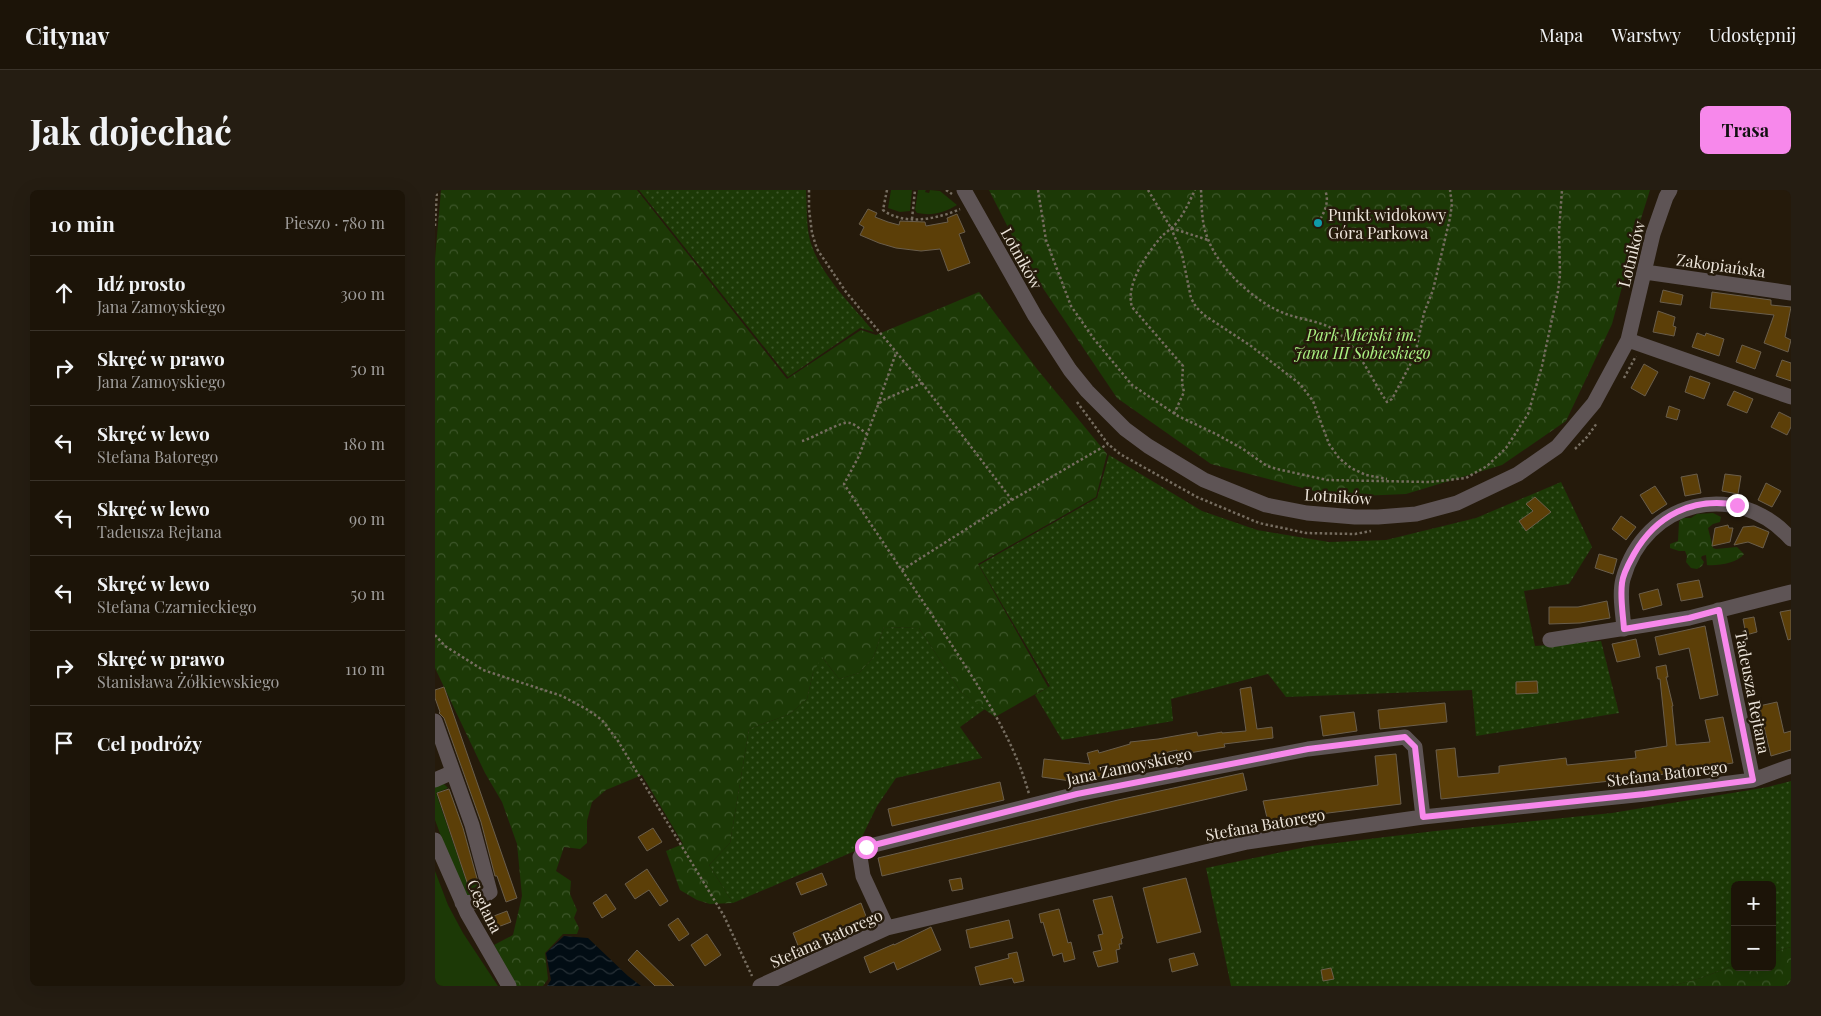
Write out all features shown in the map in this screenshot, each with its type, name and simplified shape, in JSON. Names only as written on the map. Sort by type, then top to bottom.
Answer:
[{"type":"street","name":"Lotników","points":[[958,192],[1070,370],[1087,391],[1125,429],[1147,446],[1204,480],[1266,505],[1307,513],[1378,517],[1416,514],[1457,503],[1518,474],[1557,447],[1594,404],[1634,343],[1653,234],[1670,190]]},
{"type":"street","name":"Zakopiańska","points":[[1645,272],[1791,293]]},
{"type":"street","points":[[1634,343],[1791,397]]},
{"type":"street","points":[[1624,629],[1622,581],[1629,564],[1645,536],[1656,524],[1673,514],[1695,505],[1719,503],[1737,505],[1749,509],[1773,522],[1791,539]]},
{"type":"street","points":[[1550,640],[1681,619],[1791,592]]},
{"type":"street","name":"Tadeusza Rejtana","points":[[1719,610],[1753,780]]},
{"type":"street","points":[[435,721],[474,834],[490,892],[476,902],[462,903]]},
{"type":"street","name":"Jana Zamoyskiego","points":[[887,928],[863,876],[860,857],[866,847],[1077,794],[1308,749],[1405,737],[1415,747],[1423,817]]},
{"type":"street","name":"Stefana Batorego","points":[[757,982],[887,928],[1247,842],[1423,817],[1645,794],[1753,780],[1791,766]]},
{"type":"street","points":[[435,780],[453,772]]},
{"type":"street","name":"Ceglana","points":[[435,840],[462,903],[509,986]]},
{"type":"path","points":[[435,226],[437,190]]},
{"type":"path","points":[[809,190],[811,225],[817,249],[832,274],[922,383],[1012,500]]},
{"type":"path","points":[[887,190],[883,210],[894,215],[912,219],[938,217],[951,213],[963,206]]},
{"type":"path","points":[[912,219],[915,190]]},
{"type":"path","points":[[946,190],[958,192]]},
{"type":"path","points":[[1038,190],[1046,240],[1077,316],[1132,384],[1174,414],[1216,434],[1267,466],[1327,480],[1429,482],[1466,478],[1495,460],[1506,448],[1528,414],[1554,314],[1560,275],[1559,230],[1562,190]]},
{"type":"path","points":[[1149,190],[1171,228],[1182,254],[1191,298],[1196,307],[1204,315],[1251,346],[1300,384],[1313,401],[1329,444],[1339,458],[1351,468],[1366,475],[1392,481]]},
{"type":"path","points":[[1174,414],[1184,392],[1182,383],[1183,366],[1132,307],[1130,300],[1132,285],[1143,263],[1161,238],[1179,221],[1195,190]]},
{"type":"path","points":[[1201,190],[1203,222],[1208,240],[1226,268],[1250,294],[1276,310],[1327,326],[1336,331],[1358,354],[1387,402],[1392,399],[1411,363],[1424,313],[1433,290],[1450,218],[1452,204],[1449,190]]},
{"type":"path","points":[[1318,223],[1327,200],[1325,190]]},
{"type":"path","points":[[1171,228],[1208,240]]},
{"type":"path","points":[[1621,383],[1635,360],[1634,343]]},
{"type":"path","points":[[896,353],[859,456],[844,484],[1001,724],[1023,773],[1033,805]]},
{"type":"path","points":[[878,405],[883,400],[922,383]]},
{"type":"path","points":[[1074,397],[1107,444],[1134,463],[1197,498],[1259,523],[1306,533],[1355,534],[1373,531]]},
{"type":"path","points":[[802,441],[825,432],[840,422],[849,422],[867,434]]},
{"type":"path","points":[[1573,450],[1587,437],[1597,422]]},
{"type":"path","points":[[902,570],[1012,500],[1107,444]]},
{"type":"path","points":[[435,636],[445,646],[483,670],[562,696],[602,720],[618,741],[724,916],[757,982]]},
{"type":"green space","points":[[441,190],[637,190],[787,379],[861,330],[876,335],[979,292],[1037,369],[1107,454],[1096,497],[978,564],[1048,687],[995,717],[961,692],[919,628],[884,627],[873,658],[859,673],[839,679],[823,658],[813,673],[807,699],[790,714],[749,729],[730,843],[709,865],[733,903],[710,904],[697,900],[680,890],[666,851],[683,844],[642,775],[606,790],[592,802],[587,821],[587,843],[580,849],[564,847],[556,871],[571,881],[570,894],[577,910],[574,918],[579,928],[577,934],[563,934],[545,953],[548,979],[543,986],[516,986],[494,945],[513,935],[522,896],[517,844],[502,802],[485,773],[435,668],[435,259]]},
{"type":"green space","points":[[639,190],[806,190],[808,228],[814,253],[837,289],[874,332],[860,328],[788,377]]},
{"type":"green space","points":[[891,190],[912,190],[910,211],[900,212],[888,208]]},
{"type":"green space","points":[[918,190],[926,190],[925,192],[929,193],[930,190],[940,191],[957,205],[938,213],[917,213],[915,210]]},
{"type":"green space","name":"Park Miejski im. Jana III Sobieskiego","points":[[989,190],[1650,190],[1612,324],[1566,421],[1502,465],[1406,494],[1337,497],[1211,464],[1117,398],[1026,263]]},
{"type":"green space","points":[[1109,455],[1202,511],[1257,530],[1329,542],[1386,540],[1476,518],[1561,482],[1592,547],[1569,584],[1524,591],[1535,646],[1601,641],[1619,713],[1476,736],[1472,690],[1286,697],[1268,674],[1171,699],[1173,721],[1062,740],[1035,695],[1050,686],[979,565],[1097,498]]},
{"type":"green space","points":[[1713,513],[1721,517],[1720,522],[1708,528],[1713,548],[1737,547],[1744,554],[1733,562],[1717,565],[1707,565],[1706,555],[1702,556],[1701,558],[1704,562],[1702,566],[1697,569],[1691,568],[1686,562],[1687,556],[1685,551],[1670,548],[1670,544],[1678,541],[1679,522],[1682,518],[1691,518],[1697,514]]},
{"type":"green space","points":[[884,627],[919,628],[961,692],[985,709],[960,727],[982,758],[896,778],[877,806],[855,851],[733,903],[709,865],[730,843],[749,729],[790,714],[807,699],[813,673],[822,657],[839,679],[859,673],[873,658]]},
{"type":"green space","points":[[1791,781],[1791,947],[1776,951],[1776,881],[1731,881],[1731,967],[1701,978],[1671,986],[1231,986],[1206,868],[1311,846],[1612,813],[1768,787]]},
{"type":"green space","points":[[435,784],[444,784],[448,788],[436,793],[468,886],[484,881],[483,888],[477,893],[467,896],[454,871],[435,820]]},
{"type":"green space","points":[[435,871],[448,905],[463,933],[498,986],[435,986]]},
{"type":"green space","points":[[1791,947],[1791,986],[1671,986],[1701,978],[1731,967],[1731,971],[1776,971],[1776,951]]},
{"type":"water","points":[[564,936],[588,938],[641,986],[547,986],[551,980],[546,953]]},
{"type":"building","points":[[868,209],[877,213],[875,217],[899,225],[900,221],[925,222],[926,226],[948,222],[947,218],[957,214],[965,232],[959,234],[970,263],[948,271],[940,249],[921,251],[896,248],[860,235],[864,227],[859,224]]},
{"type":"building","points":[[1663,290],[1683,295],[1681,305],[1660,302]]},
{"type":"building","points":[[1712,292],[1771,300],[1771,305],[1791,307],[1785,337],[1791,340],[1788,352],[1764,343],[1774,315],[1710,308]]},
{"type":"building","points":[[1658,311],[1675,317],[1673,326],[1676,327],[1674,336],[1653,332]]},
{"type":"building","points":[[1697,333],[1705,336],[1706,333],[1724,339],[1719,356],[1692,347]]},
{"type":"building","points":[[1742,345],[1761,352],[1755,369],[1736,362]]},
{"type":"building","points":[[1782,360],[1791,363],[1791,381],[1776,376]]},
{"type":"building","points":[[1644,364],[1658,372],[1645,396],[1631,388]]},
{"type":"building","points":[[1690,376],[1710,383],[1704,399],[1685,392]]},
{"type":"building","points":[[1734,391],[1753,399],[1747,413],[1727,405]]},
{"type":"building","points":[[1669,406],[1680,410],[1677,420],[1666,417]]},
{"type":"building","points":[[1779,412],[1791,418],[1791,427],[1787,435],[1771,427]]},
{"type":"building","points":[[1697,474],[1701,493],[1685,496],[1681,477]]},
{"type":"building","points":[[1725,474],[1741,476],[1738,494],[1722,491]]},
{"type":"building","points":[[1766,483],[1781,491],[1772,507],[1758,500]]},
{"type":"building","points":[[1655,486],[1667,504],[1652,514],[1640,495]]},
{"type":"building","points":[[1535,497],[1551,512],[1526,531],[1519,521],[1533,511],[1526,504]]},
{"type":"building","points":[[1621,516],[1636,527],[1626,540],[1612,529]]},
{"type":"building","points":[[1728,525],[1729,528],[1733,528],[1730,542],[1712,546],[1715,528]]},
{"type":"building","points":[[1754,526],[1769,532],[1763,548],[1748,542],[1734,545],[1743,527]]},
{"type":"building","points":[[1599,554],[1617,559],[1613,574],[1595,568]]},
{"type":"building","points":[[1699,580],[1703,597],[1681,601],[1677,584]]},
{"type":"building","points":[[1658,589],[1662,605],[1643,610],[1639,594]]},
{"type":"building","points":[[1607,601],[1610,618],[1580,623],[1549,624],[1549,607],[1578,607]]},
{"type":"building","points":[[1791,610],[1791,639],[1788,640],[1780,612]]},
{"type":"building","points":[[1754,617],[1757,632],[1746,635],[1743,619]]},
{"type":"building","points":[[1705,626],[1718,695],[1700,699],[1689,648],[1659,655],[1655,637]]},
{"type":"building","points":[[1636,639],[1640,657],[1617,662],[1612,644]]},
{"type":"building","points":[[1666,665],[1668,677],[1666,677],[1673,706],[1676,745],[1710,742],[1705,720],[1723,717],[1733,763],[1639,778],[1441,799],[1436,750],[1455,748],[1458,777],[1499,773],[1499,766],[1566,758],[1567,765],[1636,758],[1635,751],[1667,746],[1660,679],[1658,679],[1656,667]]},
{"type":"building","points":[[1537,681],[1538,693],[1516,694],[1516,682]]},
{"type":"building","points":[[444,687],[517,898],[506,902],[497,876],[495,876],[481,822],[444,718],[439,713],[435,690]]},
{"type":"building","points":[[1251,687],[1257,729],[1272,727],[1273,738],[1224,744],[1225,747],[1177,755],[1177,750],[1155,755],[1156,763],[1131,767],[1132,770],[1121,773],[1120,771],[1078,782],[1042,777],[1044,759],[1090,764],[1087,753],[1098,750],[1099,753],[1130,744],[1130,742],[1197,732],[1198,736],[1246,731],[1240,689]]},
{"type":"building","points":[[1777,702],[1784,733],[1791,731],[1791,750],[1771,756],[1759,706]]},
{"type":"building","points":[[1445,703],[1447,722],[1380,729],[1378,710]]},
{"type":"building","points":[[1354,712],[1357,731],[1323,736],[1320,716]]},
{"type":"building","points":[[1396,754],[1401,804],[1268,822],[1263,801],[1378,785],[1375,756]]},
{"type":"building","points":[[1243,773],[1247,790],[882,876],[878,858],[1118,800]]},
{"type":"building","points":[[1000,782],[1004,800],[892,826],[888,809]]},
{"type":"building","points":[[449,789],[463,828],[478,882],[468,885],[437,793]]},
{"type":"building","points":[[653,828],[662,842],[647,851],[638,837]]},
{"type":"building","points":[[647,869],[668,901],[660,906],[649,890],[635,899],[625,884]]},
{"type":"building","points":[[822,873],[827,885],[801,895],[796,883]]},
{"type":"building","points":[[961,878],[963,889],[952,891],[949,880]]},
{"type":"building","points":[[1186,878],[1201,932],[1157,943],[1143,888]]},
{"type":"building","points":[[606,894],[616,909],[602,918],[593,903]]},
{"type":"building","points":[[1112,896],[1123,938],[1121,939],[1122,944],[1119,944],[1120,949],[1116,950],[1118,962],[1098,967],[1093,952],[1102,950],[1098,935],[1103,934],[1093,900]]},
{"type":"building","points":[[861,903],[867,919],[857,925],[799,948],[793,933]]},
{"type":"building","points":[[1059,909],[1068,943],[1071,942],[1075,959],[1064,962],[1062,953],[1053,956],[1039,914]]},
{"type":"building","points":[[507,911],[511,922],[490,930],[486,919]]},
{"type":"building","points":[[678,918],[689,934],[679,941],[668,925]]},
{"type":"building","points":[[1009,920],[1013,938],[970,948],[966,930]]},
{"type":"building","points":[[931,927],[941,950],[897,970],[894,962],[870,973],[864,957]]},
{"type":"building","points":[[707,934],[721,955],[705,966],[691,945]]},
{"type":"building","points":[[637,950],[674,986],[655,986],[628,960]]},
{"type":"building","points":[[1017,952],[1024,981],[1014,983],[1012,978],[980,985],[975,967],[1009,958],[1008,954]]},
{"type":"building","points":[[1194,953],[1198,965],[1172,972],[1169,959]]},
{"type":"building","points":[[1331,968],[1334,979],[1323,981],[1321,970]]},
{"type":"place","name":"Punkt widokowy Góra Parkowa","points":[[1318,223]]},
{"type":"route","points":[[866,847],[1077,794],[1308,749],[1405,737],[1415,747],[1423,817],[1645,794],[1753,780],[1719,610],[1689,618],[1624,629],[1622,606],[1622,581],[1629,564],[1645,536],[1656,524],[1673,514],[1695,505],[1712,503],[1737,505]]}]
